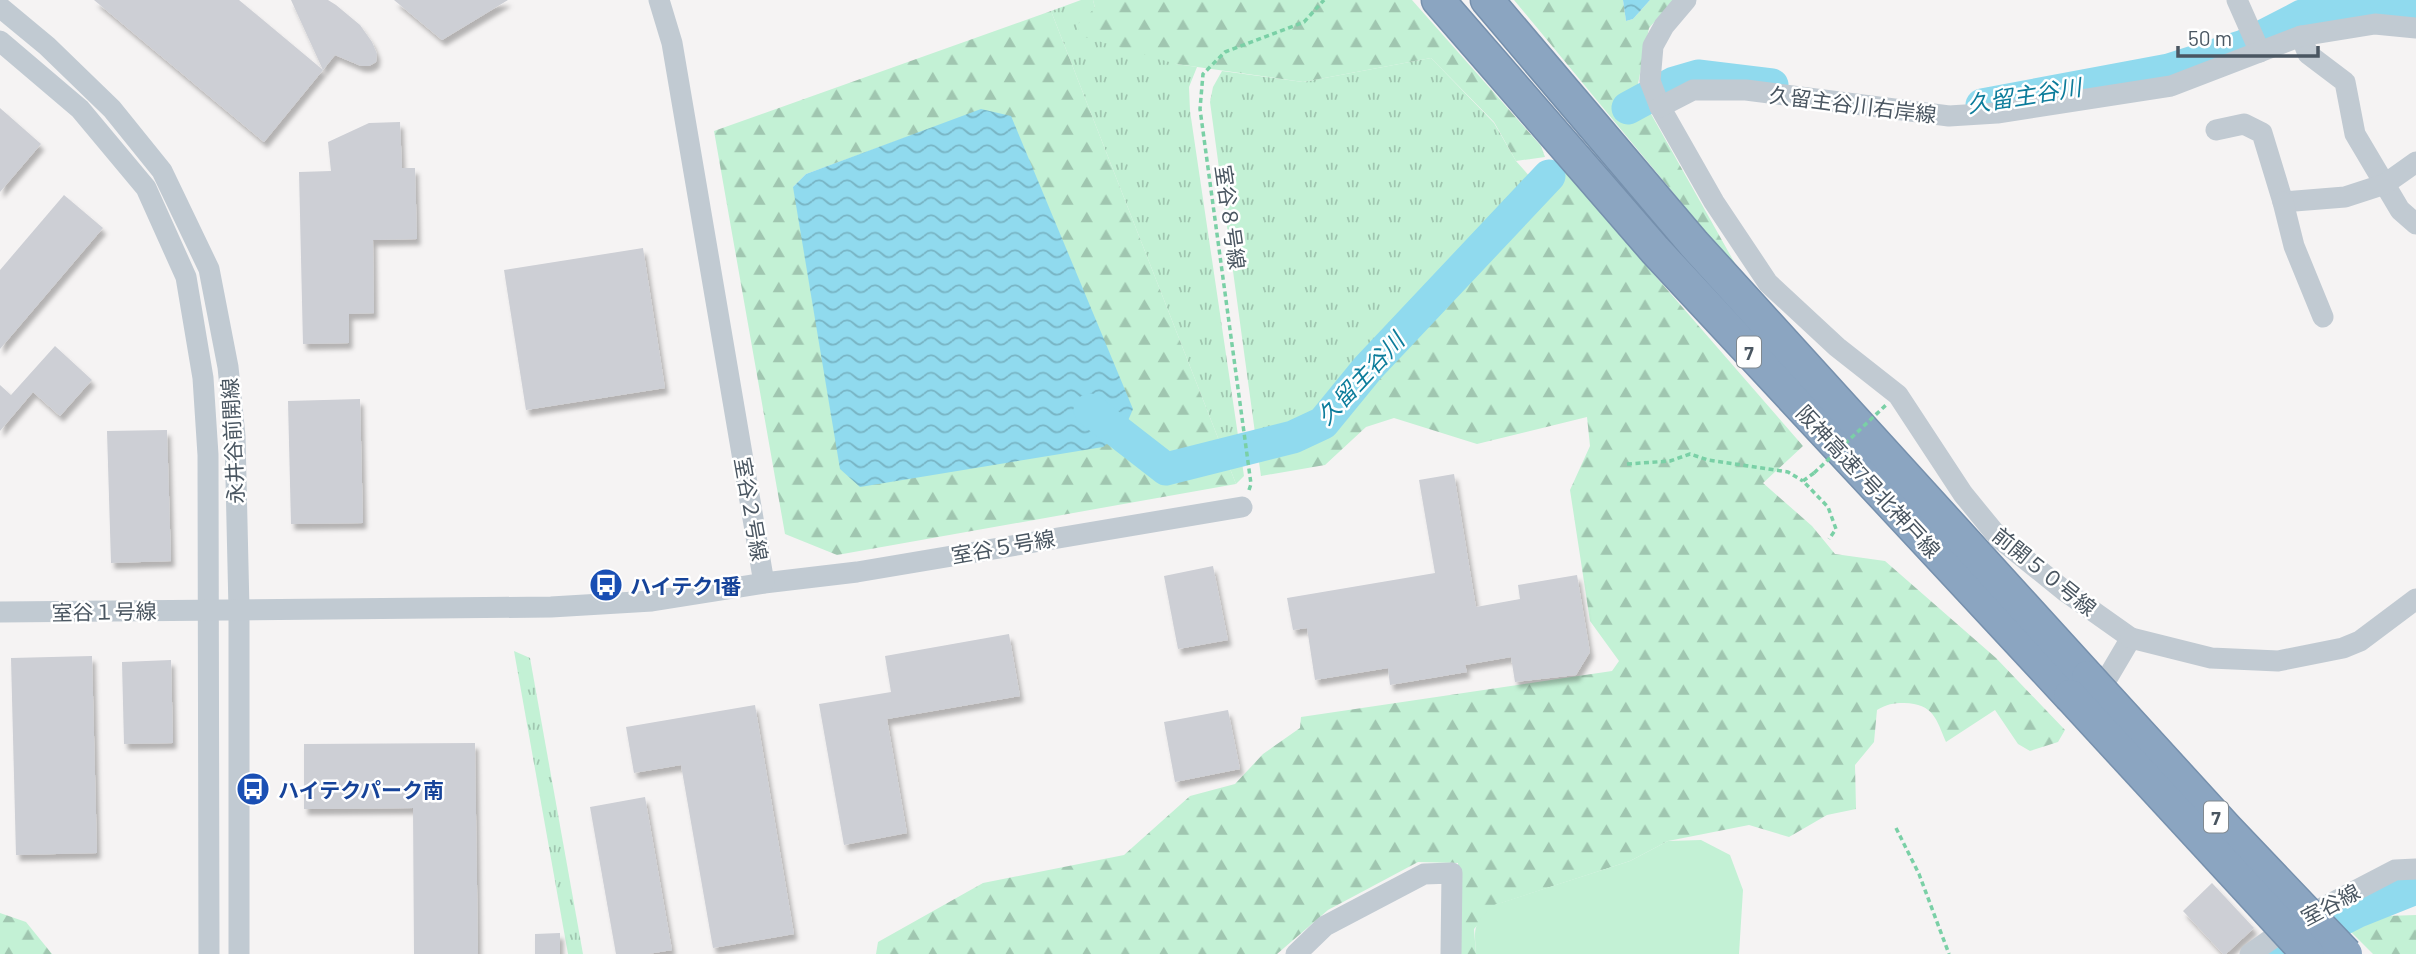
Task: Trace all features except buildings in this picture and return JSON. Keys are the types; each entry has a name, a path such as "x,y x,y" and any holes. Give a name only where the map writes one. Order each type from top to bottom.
{"highway":[{"name":"阪神高速7号北神戸線","path":"1438,0 1655,250 2079,686 2226,828 2346,954"},
{"name":"阪神高速7号北神戸線","path":"1487,0 1694,244 2308,954"}],"street":[{"name":"室谷２号線","path":"208,609 576,605 652,601 764,583 672,43 659,0"},
{"path":"1657,97 1650,81 1653,46 1664,26 1686,0"},
{"path":"2237,0 2256,43"},
{"name":"永井谷前開線","path":"0,7 47,46 112,109 162,170 209,269 228,367 235,436 239,609 239,954"},
{"name":"久留主谷川右岸線","path":"1657,97 1693,90 1746,90 1949,117 1997,113 2171,86 2256,43 2375,24 2416,28"},
{"path":"2301,36 2308,54 2345,82 2355,134 2400,210 2416,224"},
{"name":"永井谷前開線","path":"0,41 80,109 146,188 186,277 203,378 208,455 209,954"},
{"name":"前開５０号線","path":"1657,97 1714,202 1768,284 1837,347 1898,395 1963,494 1999,538 2066,592 2131,638"},
{"path":"2216,130 2244,124 2262,133 2294,247 2323,317"},
{"path":"2283,202 2346,197 2385,184 2416,162"},
{"name":"室谷５号線","path":"764,583 858,572 1242,507"},
{"path":"2299,920 2093,703 2131,638 2211,658 2278,661 2343,648 2360,641 2416,599"},
{"name":"室谷１号線","path":"0,612 208,609"},
{"name":"室谷線","path":"2250,954 2299,920 2405,869 2416,852"},
{"path":"1296,954 1325,926 1424,874 1452,873 1451,954"}],"path":[{"name":"室谷８号線","path":"1242,507 1251,484 1200,109 1203,74 1225,52 1304,22 1324,0"},
{"path":"1803,481 1886,405"},
{"path":"1627,464 1670,461 1690,454 1708,460 1788,471 1803,481 1828,507 1836,529 1829,539"},
{"path":"1896,828 1919,874 1949,954"}],"green space":[{"path":"1081,0 1093,0 1095,8 1176,64 1197,67 1189,87 1190,111 1244,476 1236,484 1051,11"},
{"path":"1093,0 1412,0 1541,146 1545,157 1516,161 1494,122 1431,58 1303,82 1176,64 1081,36 1077,25 1095,8"},
{"path":"1514,0 1623,0 1626,21 1633,19 1650,0 1674,0 1649,28 1637,89 1742,276"},
{"path":"1051,11 1236,484 837,555 785,534 714,131","holes":["981,110 793,187 806,174"]},
{"path":"1431,58 1494,123 1516,161 1531,178 1458,251 1316,414 1305,423 1287,428 1290,449 1258,455 1210,102 1213,87 1222,71 1303,82"},
{"path":"1564,171 1803,446 1763,483 1812,526 1835,554 1885,561 1996,658 2065,730 2058,742 2030,751 2018,744 1995,710 1946,742 1932,714 1922,706 1900,703 1887,705 1877,710 1874,742 1855,765 1856,809 1827,815 1789,837 1749,825 1668,841 1630,861 1495,905 1474,929 1476,954 1459,954 1458,863 1418,862 1328,910 1277,954 876,954 878,942 983,883 1124,855 1190,796 1235,784 1263,754 1300,728 1301,717 1612,671 1619,661 1590,621 1570,490 1590,446 1587,417 1477,444 1394,418 1366,427 1325,465 1261,476 1258,455 1294,449 1327,430"},
{"path":"514,651 530,658 583,954 568,954"},
{"path":"1701,840 1730,855 1743,890 1739,954 1476,954 1476,926 1494,905 1630,861 1668,841"},
{"path":"0,913 26,922 52,954 0,954"},
{"path":"2416,915 2416,954 2373,954 2346,927 2386,916"}],"water":[{"path":"1623,0 1650,0 1633,19 1626,21"},
{"path":"981,109 1011,116 1133,409 1124,430 1103,447 860,487 840,469 793,187 806,174"}],"waterway":[{"name":"久留主谷川","path":"1982,105 2169,70 2244,46 2302,16 2343,11 2416,14"},
{"name":"久留主谷川","path":"1628,108 1674,83 1698,76 1772,85"},
{"name":"久留主谷川","path":"1090,410 1166,469 1293,437 1323,423 1368,368 1549,176"},
{"path":"2274,954 2356,912 2416,888"}],"place":[{"name":"ハイテク1番","path":"606,585"},
{"name":"ハイテクパーク南","path":"253,789"}]}
